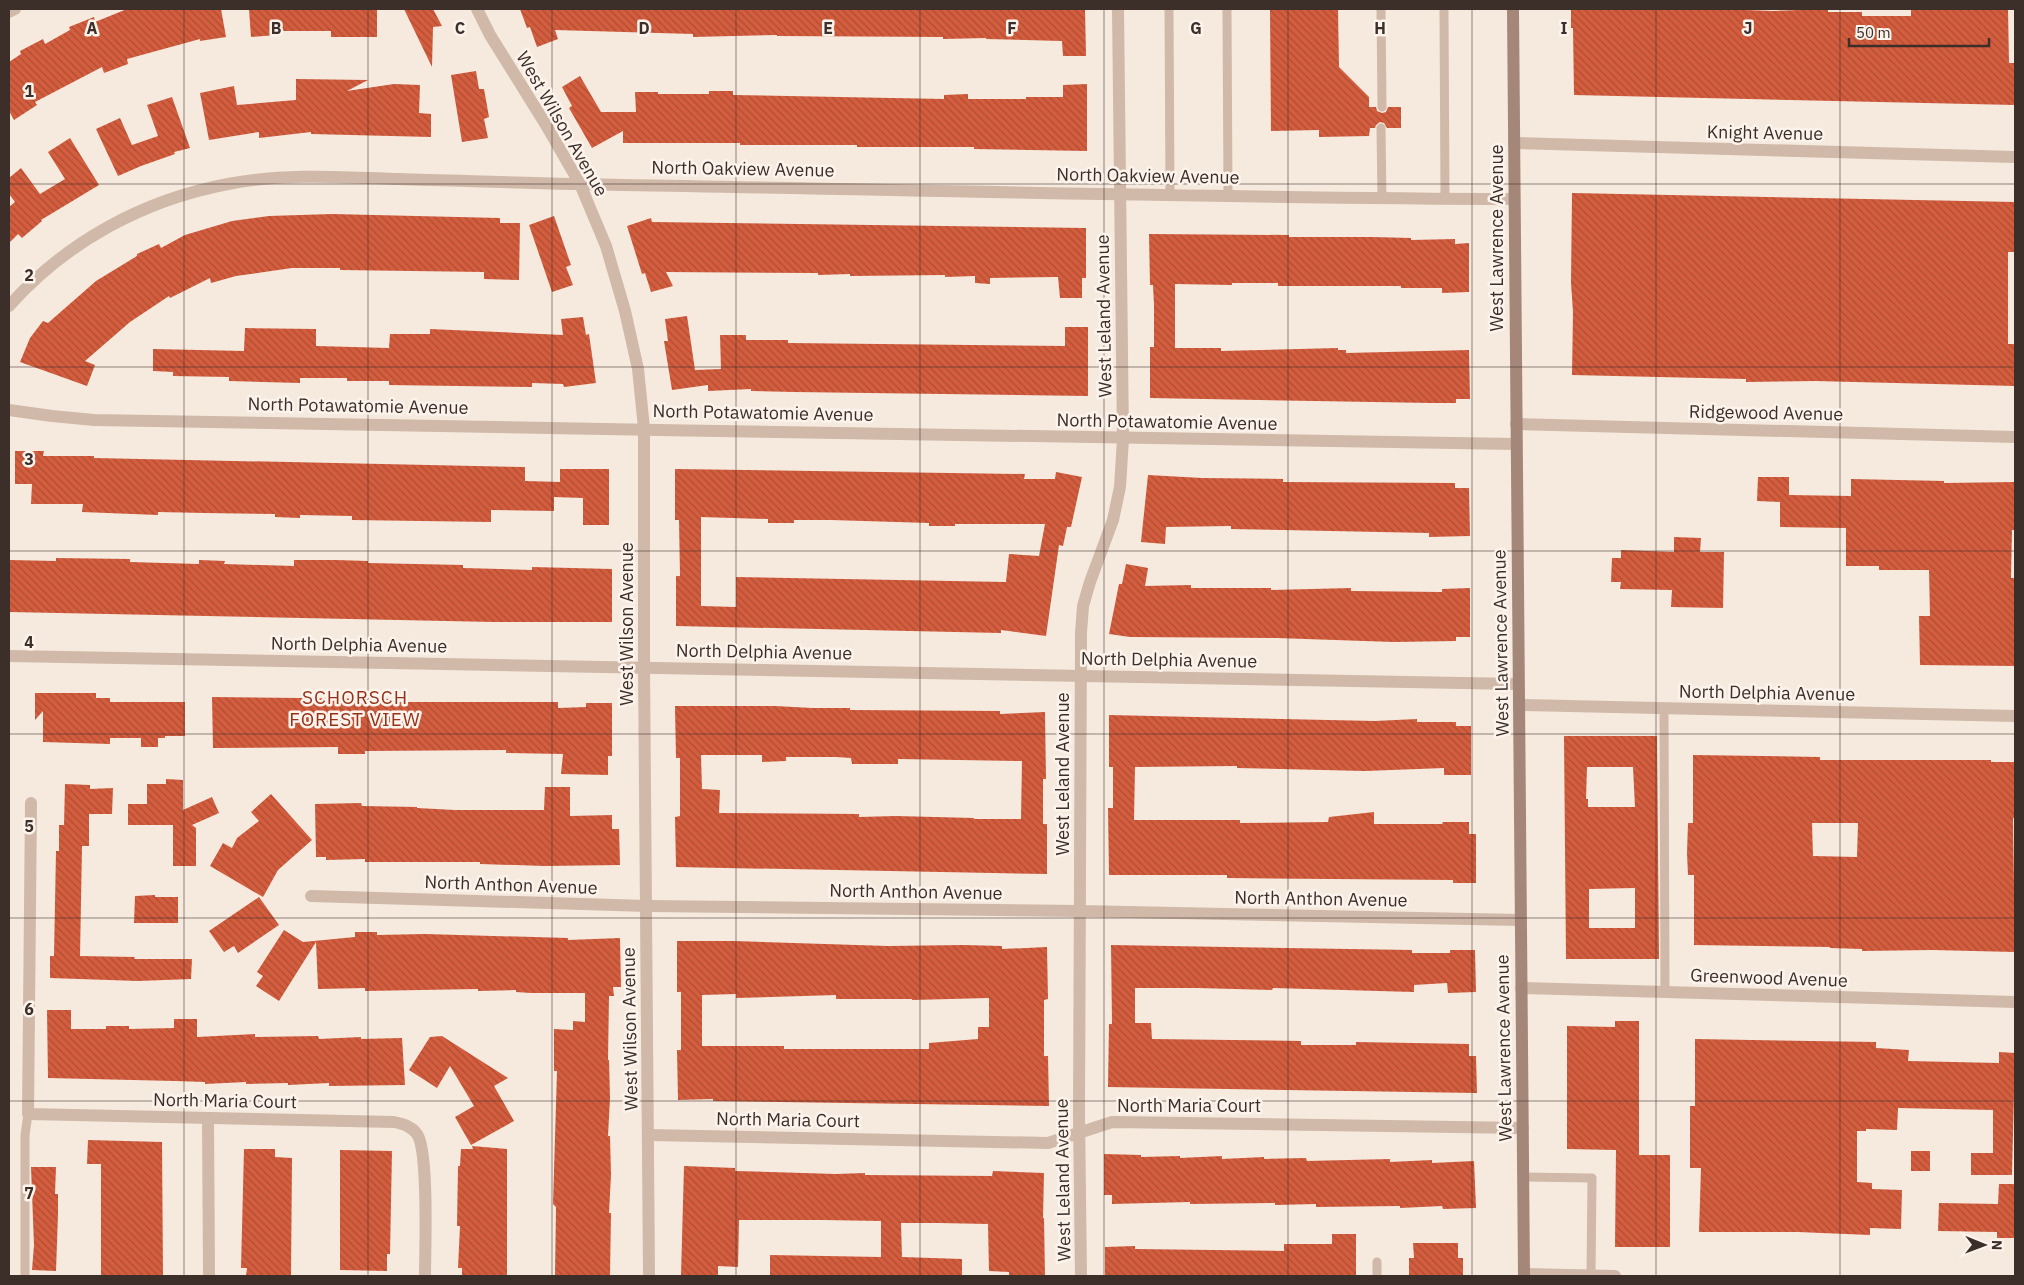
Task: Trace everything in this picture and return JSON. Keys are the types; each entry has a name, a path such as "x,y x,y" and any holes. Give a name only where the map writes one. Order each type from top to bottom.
{"main road":[{"name":"West Lawrence Avenue","path":"1513,9 1524,1275"}],"street":[{"path":"9,12 15,9"},
{"name":"West Wilson Avenue","path":"477,9 490,35 580,184 606,246 625,311 638,369 644,428 644,667 650,1276"},
{"name":"West Leland Avenue","path":"1081,1276 1081,633 1083,606 1098,558 1113,520 1120,487 1123,439 1118,9"},
{"name":"Knight Avenue","path":"1514,143 2015,157"},
{"name":"North Oakview Avenue","path":"9,306 29,283 58,258 94,234 135,213 181,196 228,184 279,177 580,184 1514,199"},
{"name":"North Potawatomie Avenue","path":"9,410 94,420 644,428 1123,439 1516,444"},
{"name":"Ridgewood Avenue","path":"1516,424 2015,436"},
{"name":"North Delphia Avenue","path":"9,656 1518,684"},
{"name":"North Delphia Avenue","path":"1519,705 2015,716"},
{"path":"28,1114 31,803"},
{"name":"North Anthon Avenue","path":"311,896 646,906 1080,911 1520,920"},
{"name":"Greenwood Avenue","path":"1521,988 2015,1002"},
{"name":"North Maria Court","path":"28,1114 394,1122 406,1124 418,1135 425,1171 425,1276"},
{"path":"208,1119 209,1276"},
{"name":"North Maria Court","path":"649,1135 1048,1143 1112,1122 1523,1128"},
{"path":"1524,1275 1615,1276"}],"lane":[{"path":"1169,9 1170,194"},
{"path":"1227,9 1228,195"},
{"path":"1381,9 1382,107"},
{"path":"1444,9 1445,199"},
{"path":"1382,128 1382,198"},
{"path":"1664,708 1665,992"},
{"path":"25,1276 25,1135 28,1114"},
{"path":"1523,1177 1592,1178 1592,1276"},
{"path":"1377,1262 1377,1276"}],"building":[{"path":"127,9 221,9 226,37 200,41 200,39 127,59 128,64 104,73 102,67 35,102 37,105 14,120 9,111 9,62 21,54 20,51 43,39 45,44 70,30 69,27 94,17 95,22"},
{"path":"249,9 377,9 377,37 331,37 331,31 276,31 277,35 251,37"},
{"path":"404,9 433,9 442,26 433,27 432,67"},
{"path":"520,9 1085,9 1086,56 1063,56 1062,41 777,35 693,37 693,34 555,30 558,39 537,47 530,27 527,28"},
{"path":"1270,9 1338,9 1339,67 1369,97 1369,107 1376,107 1377,111 1382,113 1386,112 1388,107 1401,107 1401,128 1387,128 1384,123 1380,122 1375,128 1370,128 1369,136 1319,137 1319,130 1271,131"},
{"path":"1571,9 1773,11 1828,9 1828,12 1862,12 1862,16 1911,16 1911,9 2008,9 2009,63 2015,63 2015,105 1574,95"},
{"path":"476,71 479,89 484,89 489,117 484,119 488,138 462,142 451,75"},
{"path":"580,76 601,112 636,112 635,92 709,94 709,91 733,91 733,95 944,99 944,95 968,94 968,99 1026,99 1026,97 1063,97 1063,85 1087,84 1087,151 974,149 974,147 623,143 623,131 592,148 569,108 572,106 562,87"},
{"path":"296,79 368,80 347,91 394,84 420,85 419,113 431,114 431,137 311,134 311,132 259,138 259,132 209,140 200,93 234,86 237,105 296,100"},
{"path":"172,97 190,148 174,152 175,154 118,176 96,129 120,118 132,145 158,136 147,105"},
{"path":"70,138 99,185 41,220 22,238 18,234 9,243 9,207 15,202 9,194 9,178 21,168 40,194 65,179 48,152"},
{"path":"1572,193 2015,202 2015,252 2008,252 2008,344 2015,344 2015,386 1815,381 1746,382 1746,379 1572,375"},
{"path":"332,214 500,218 500,223 520,223 519,280 484,279 484,272 340,270 340,268 292,268 236,276 211,283 210,278 170,298 169,296 130,322 85,361 95,365 87,386 20,362 30,338 43,321 48,323 96,281 137,256 137,254 159,244 161,248 185,235 232,221 269,216"},
{"path":"554,216 571,265 566,267 573,285 552,292 529,225"},
{"path":"651,218 652,222 1086,228 1086,278 1082,278 1082,298 1060,298 1058,277 990,278 990,284 975,283 975,276 850,276 850,274 818,275 818,273 666,272 673,286 651,292 645,273 642,274 627,226"},
{"path":"1149,234 1289,235 1289,237 1411,238 1411,240 1455,239 1455,244 1469,243 1469,292 1442,293 1442,288 1401,288 1401,286 1278,286 1278,283 1232,283 1232,285 1175,284 1175,348 1221,348 1221,351 1338,348 1338,350 1346,350 1346,353 1469,350 1470,399 1456,399 1456,403 1432,403 1150,398 1150,347 1154,347 1154,305 1153,285 1150,285"},
{"path":"687,316 695,370 721,369 720,335 746,335 746,340 788,340 788,343 1065,346 1065,327 1088,327 1088,396 794,392 751,391 751,389 708,391 708,385 672,390 664,341 668,341 665,319"},
{"path":"583,317 586,335 589,334 596,383 564,387 563,384 532,383 532,387 389,385 389,381 347,381 347,378 300,378 300,383 229,381 229,377 173,376 173,372 153,371 153,349 244,351 245,328 316,329 316,346 389,348 390,334 430,334 430,329 563,335 561,319"},
{"path":"15,451 44,451 43,456 94,456 94,458 525,467 525,481 560,482 560,469 609,469 609,525 583,525 583,498 554,497 554,511 491,510 491,522 352,520 352,516 300,515 300,518 275,517 275,514 158,512 158,515 82,512 83,504 31,504 32,484 15,484"},
{"path":"675,469 1025,474 1024,479 1055,479 1056,472 1082,477 1071,527 1067,527 1063,546 1059,545 1046,636 1001,630 1001,633 676,626 676,576 680,576 679,520 675,520","holes":["701,517 768,519 768,523 794,523 794,520 831,520 929,523 929,526 955,526 955,524 1045,524 1039,556 1009,554 1006,582 736,577 736,607 701,606"]},
{"path":"1148,475 1283,479 1283,482 1455,483 1455,488 1469,488 1470,536 1429,537 1429,533 1231,529 1231,526 1166,527 1165,544 1141,542"},
{"path":"1758,477 1789,477 1789,495 1851,496 1851,479 1944,481 1944,483 2015,482 2015,530 2012,530 2011,578 2015,578 2014,666 1920,665 1919,616 1930,616 1929,570 1879,570 1879,566 1846,566 1846,528 1780,527 1780,502 1757,501"},
{"path":"1674,537 1701,538 1700,552 1724,552 1723,608 1671,607 1672,590 1620,589 1621,582 1611,582 1612,558 1621,558 1621,550 1674,552"},
{"path":"56,558 130,559 130,562 199,564 199,560 225,561 224,564 294,566 294,560 336,560 368,561 368,563 463,565 463,568 532,570 532,567 612,569 612,622 494,622 9,612 9,560 56,561"},
{"path":"1126,564 1148,568 1145,586 1191,585 1191,588 1271,588 1271,590 1351,588 1351,591 1442,592 1442,589 1470,588 1470,637 1456,637 1456,641 1394,642 1276,638 1130,637 1109,634 1119,584 1122,584"},
{"path":"35,693 96,693 96,698 110,698 110,702 185,702 185,736 158,738 158,747 141,747 141,738 110,738 110,744 43,742 43,711 35,720"},
{"path":"212,697 393,699 393,702 558,702 558,708 586,707 586,703 612,703 612,756 608,756 608,775 561,774 563,754 506,753 506,750 365,751 365,754 338,754 338,747 213,748"},
{"path":"675,706 775,706 850,708 850,710 1000,711 1000,714 1045,712 1046,779 1043,779 1043,824 1047,824 1047,874 676,867 675,817 680,816 680,758 676,758","holes":["701,755 762,755 762,762 786,761 786,757 851,758 852,764 898,764 898,759 1022,761 1021,819 859,817 859,814 719,813 720,790 702,789"]},
{"path":"1109,715 1375,721 1417,719 1417,722 1456,722 1456,726 1471,726 1471,775 1444,775 1444,768 1365,771 1237,768 1237,766 1135,767 1134,820 1240,820 1240,823 1328,822 1329,817 1374,812 1374,824 1469,822 1469,834 1476,834 1476,883 1453,883 1453,880 1227,878 1227,875 1109,875 1108,808 1113,808 1113,767 1109,767"},
{"path":"1564,736 1657,736 1659,959 1566,959","holes":["1587,767 1633,767 1635,807 1588,807 1588,799 1586,799","1635,888 1635,928 1589,928 1589,889"]},
{"path":"1693,755 1820,757 1820,760 1991,760 1991,762 2015,762 2015,818 2013,818 2015,952 1862,951 1862,949 1830,947 1694,945 1694,875 1688,875 1687,853 1688,823 1693,823","holes":["1812,823 1858,823 1857,857 1813,856"]},
{"path":"166,779 183,780 183,810 212,797 219,813 192,825 196,828 196,866 173,866 173,825 128,825 128,804 147,804 147,784 166,784"},
{"path":"65,784 90,785 90,789 113,788 112,814 89,814 89,846 82,846 80,956 135,957 134,959 192,959 191,979 138,981 50,978 50,956 54,956 56,851 59,851 59,825 64,825"},
{"path":"545,787 570,787 570,816 612,815 612,829 619,829 620,865 545,866 480,864 480,862 365,862 365,859 326,860 326,857 316,857 315,804 361,803 362,806 455,810 544,810"},
{"path":"271,794 312,840 278,870 263,897 210,866 223,843 232,848 237,838 259,821 251,812"},
{"path":"155,895 155,897 178,897 178,923 134,923 135,896"},
{"path":"259,897 279,925 238,953 234,946 224,952 209,931"},
{"path":"284,930 303,942 355,937 355,932 377,932 377,935 425,934 568,938 568,940 620,938 621,987 613,987 614,996 609,996 608,1060 610,1098 608,1136 610,1136 611,1175 609,1213 611,1213 610,1275 555,1276 556,1207 553,1204 557,1071 554,1071 554,1029 573,1030 573,1021 585,1022 585,993 531,993 516,992 516,990 478,991 478,989 365,991 365,988 318,989 316,942 279,1001 256,986 263,976 257,972"},
{"path":"677,941 888,946 964,945 1002,946 1002,949 1047,947 1048,999 1044,1000 1044,1056 1048,1056 1049,1106 713,1101 713,1099 678,1100 677,1050 681,1050 681,992 677,992","holes":["736,994 736,998 836,995 836,999 989,998 989,1027 978,1027 978,1039 929,1043 929,1049 784,1049 784,1046 702,1046 702,995"]},
{"path":"1111,945 1412,950 1412,953 1450,953 1450,950 1475,950 1476,992 1448,993 1447,983 1414,985 1414,992 1273,988 1272,990 1135,988 1135,1023 1151,1023 1152,1039 1301,1041 1301,1045 1356,1045 1356,1042 1469,1044 1469,1056 1476,1056 1477,1093 1108,1087 1109,1024 1112,1024"},
{"path":"47,1010 71,1010 71,1029 106,1029 106,1026 129,1026 129,1029 174,1028 174,1019 197,1019 197,1037 255,1034 255,1037 318,1036 319,1039 402,1038 405,1085 329,1086 329,1083 288,1085 288,1083 246,1084 246,1082 205,1084 205,1082 48,1078"},
{"path":"1615,1021 1639,1021 1639,1155 1670,1155 1670,1247 1615,1247 1616,1150 1567,1149 1567,1026 1615,1027"},
{"path":"442,1036 508,1078 494,1086 514,1121 471,1145 455,1117 474,1106 450,1066 437,1088 409,1070 430,1037"},
{"path":"1695,1039 1876,1042 1876,1048 1909,1050 1908,1061 1999,1063 1999,1052 2015,1053 2012,1175 1971,1175 1971,1153 1993,1153 1993,1110 1898,1108 1897,1130 1866,1129 1866,1131 1857,1131 1857,1182 1872,1183 1872,1189 1902,1190 1901,1229 1870,1228 1870,1235 1798,1232 1699,1232 1701,1168 1690,1168 1690,1106 1695,1106"},
{"path":"88,1140 162,1142 163,1276 101,1275 101,1164 87,1164"},
{"path":"472,1146 507,1149 507,1276 462,1276 462,1268 458,1268 460,1226 457,1226 458,1166 460,1166 461,1149 473,1149"},
{"path":"244,1149 275,1149 275,1157 292,1158 291,1276 246,1276 247,1268 241,1268"},
{"path":"340,1150 392,1151 390,1254 387,1254 387,1271 340,1270"},
{"path":"1911,1151 1930,1151 1930,1171 1911,1171"},
{"path":"1104,1154 1141,1155 1141,1157 1180,1156 1180,1158 1222,1156 1222,1159 1306,1158 1307,1161 1390,1159 1390,1162 1432,1160 1432,1163 1474,1161 1476,1208 1443,1209 1442,1206 1400,1208 1400,1206 1316,1207 1316,1204 1190,1204 1190,1202 1112,1204 1112,1195 1104,1195"},
{"path":"684,1166 735,1168 735,1171 865,1173 865,1175 992,1176 993,1171 1044,1173 1045,1276 1009,1276 1009,1272 989,1271 988,1224 901,1223 902,1257 962,1259 962,1276 770,1276 770,1255 881,1257 881,1221 823,1220 739,1220 738,1267 718,1266 718,1275 681,1275"},
{"path":"31,1167 56,1167 55,1194 58,1194 58,1214 56,1271 32,1270 34,1245"},
{"path":"1999,1184 2015,1184 2015,1238 1997,1238 1997,1232 1938,1231 1939,1203 1998,1204"},
{"path":"1332,1234 1356,1234 1356,1276 1105,1276 1105,1247 1135,1246 1135,1249 1284,1251 1284,1244 1332,1244"},
{"path":"1413,1243 1458,1243 1458,1258 1463,1258 1463,1276 1409,1276 1409,1258 1414,1258"}],"district":[{"name":"SCHORSCH FOREST VIEW","path":"355,708"}]}
